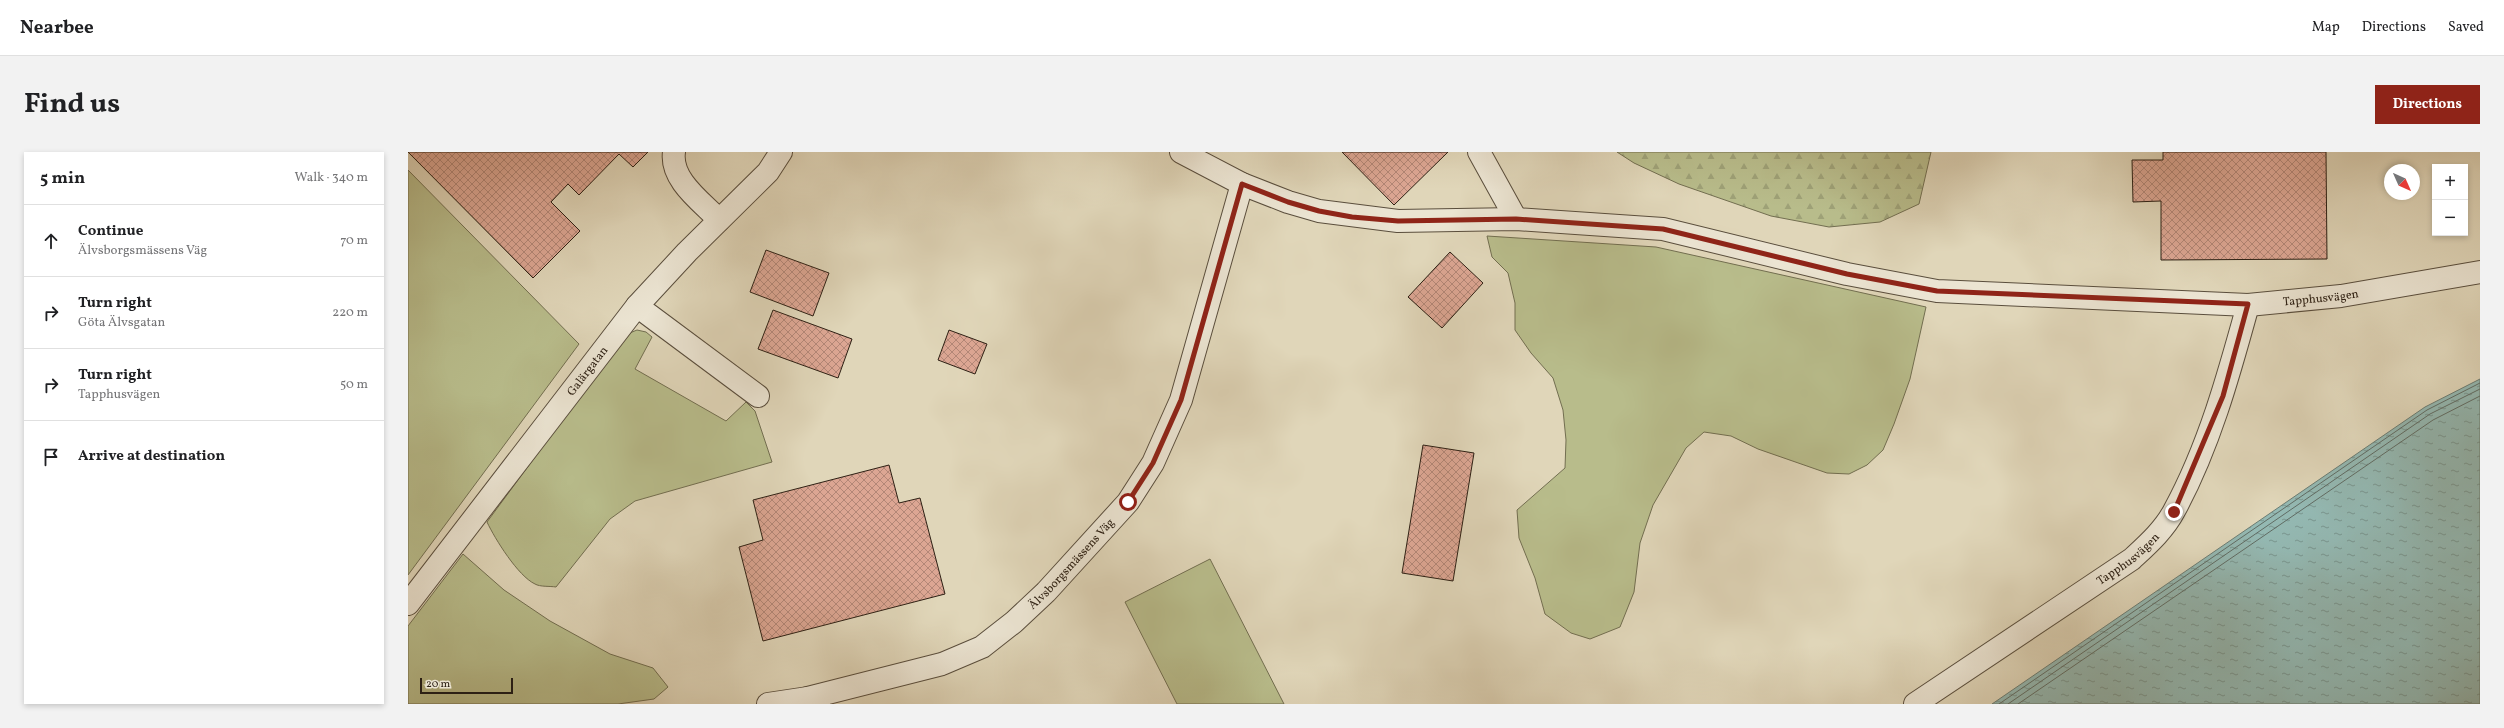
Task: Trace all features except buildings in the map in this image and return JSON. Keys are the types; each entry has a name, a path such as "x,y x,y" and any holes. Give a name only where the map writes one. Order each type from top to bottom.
{"lane":[{"path":"674,152 675,169 683,182 719,220"},
{"name":"Galärgatan","path":"408,604 637,306 719,220 768,172 781,152"},
{"path":"1180,152 1242,184 1288,202 1319,211 1352,217 1398,221 1516,219 1663,229 1847,274 1937,291 2248,304"},
{"path":"1479,152 1516,219"},
{"name":"Älvsborgsmässens Väg","path":"813,701 942,664 982,647 1014,622 1046,592 1128,502 1153,463 1181,400 1242,184"},
{"name":"Tapphusvägen","path":"1915,704 2132,559 2152,540 2174,512 2223,396 2248,304 2341,296 2480,272"},
{"path":"637,306 758,396"},
{"path":"768,704 813,701"}],"green space":[{"path":"1617,152 1931,152 1919,204 1880,222 1829,227 1771,216 1679,184 1634,163"},
{"path":"408,170 579,344 408,575"},
{"path":"1487,236 1656,247 1926,307 1910,379 1883,450 1867,465 1849,474 1827,473 1758,449 1731,436 1704,432 1686,448 1653,505 1640,543 1634,592 1620,627 1590,639 1571,633 1545,614 1535,578 1519,538 1517,510 1565,468 1566,440 1563,410 1553,378 1531,353 1515,330 1515,303 1508,273 1492,257"},
{"path":"637,330 646,332 652,337 635,369 726,421 746,402 755,411 772,462 635,501 610,519 556,587 537,585 528,580 514,565 495,538 487,522 625,335"},
{"path":"463,554 504,590 550,621 610,654 653,668 668,687 654,699 618,704 408,704 408,626"},
{"path":"1210,559 1284,704 1177,704 1125,602"}],"water":[{"path":"2480,379 2480,704 1992,704 2425,407"}],"route":[{"path":"1128,502 1153,463 1181,400 1242,184 1288,202 1319,211 1352,217 1398,221 1516,219 1663,229 1847,274 1937,291 2248,304 2223,396 2174,512"}]}
